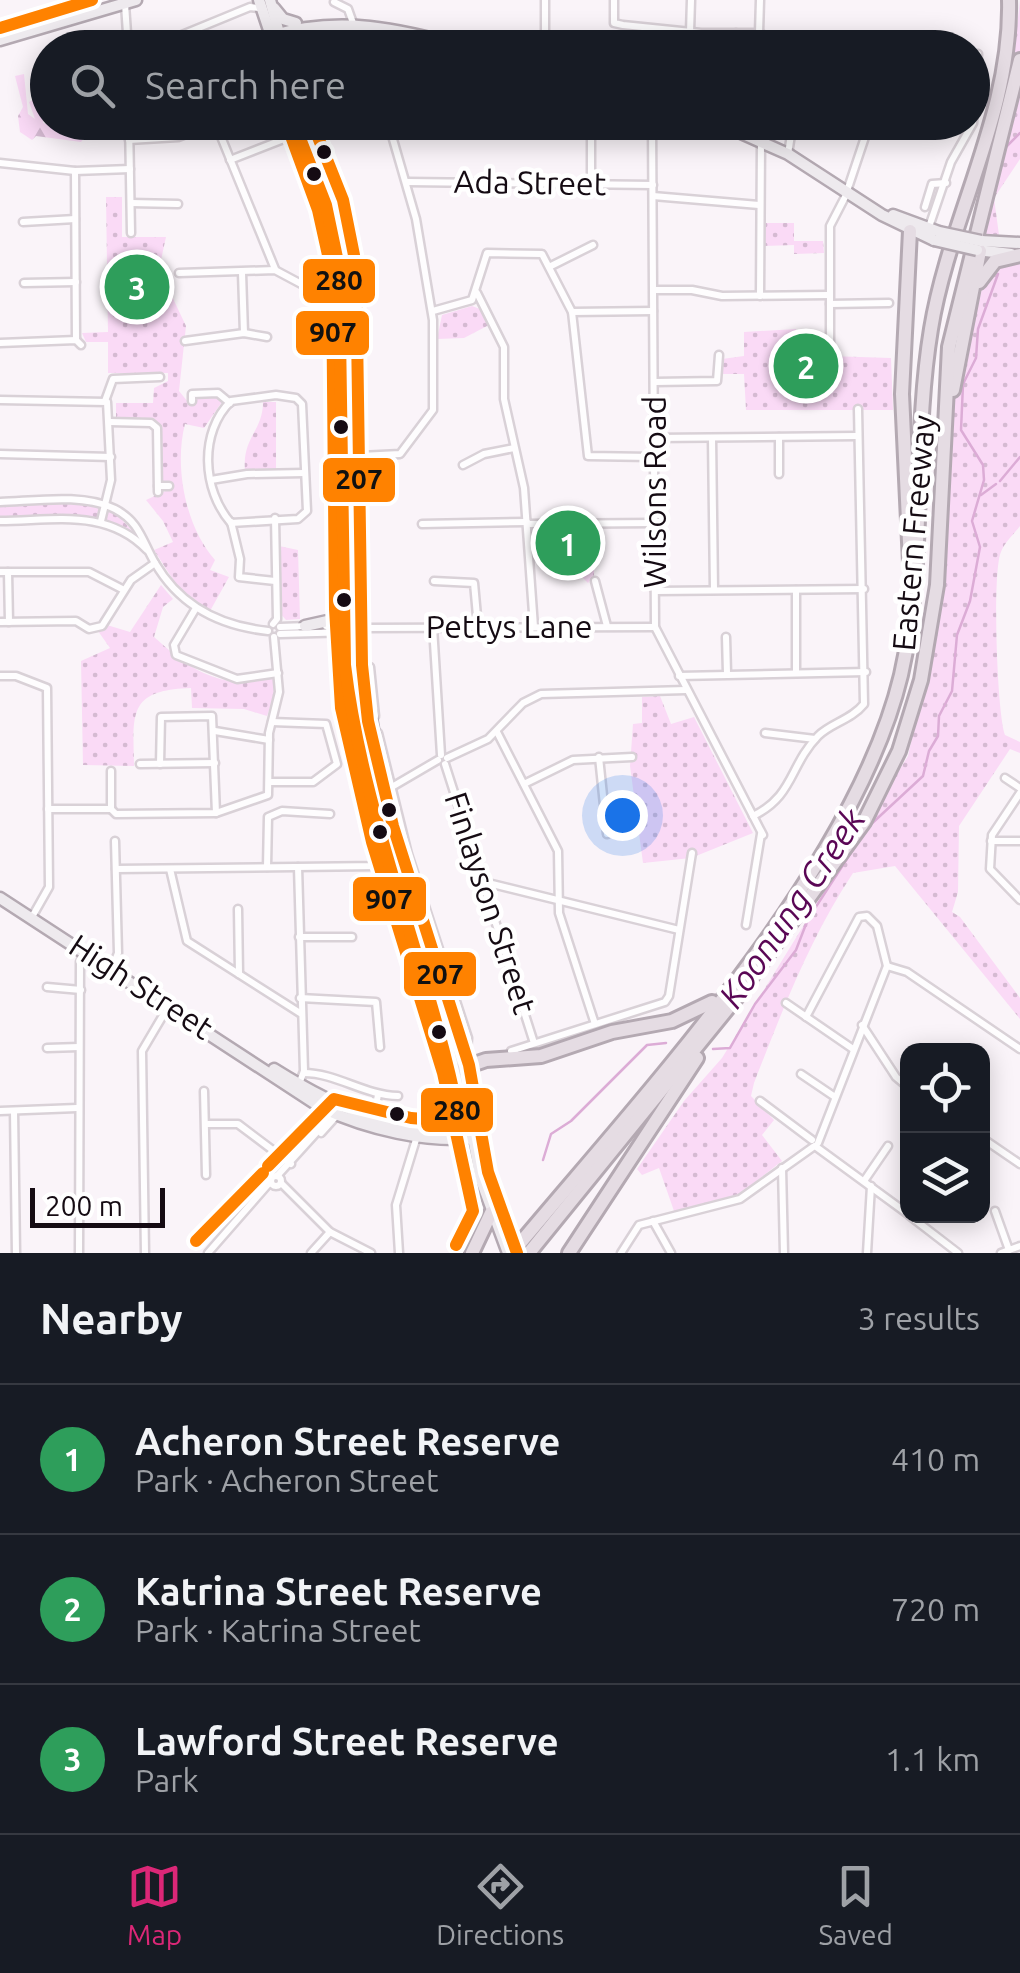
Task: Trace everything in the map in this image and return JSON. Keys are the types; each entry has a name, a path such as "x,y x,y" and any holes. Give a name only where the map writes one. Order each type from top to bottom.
{"highway":[{"name":"Eastern Freeway","path":"990,115 1003,68 1008,0"},
{"name":"Eastern Freeway","path":"529,1253 876,802 899,751 921,680 936,585 949,348 1020,60"},
{"name":"Eastern Freeway","path":"508,1245 731,994 855,793 890,712 913,605 931,330 983,140"},
{"path":"913,605 902,394 908,280 926,233"},
{"path":"921,680 938,602 953,388 979,247"},
{"path":"968,311 986,268 1020,255"},
{"path":"465,1063 541,1056 612,1032 672,1022 731,994"},
{"path":"569,1253 731,994"},
{"path":"475,1250 491,1213"},
{"path":"475,1250 508,1245"}],"main road":[{"path":"0,28 92,0"},
{"path":"34,30 130,2"},
{"path":"263,4 282,19 296,23 348,22 394,30"},
{"path":"263,4 273,30"},
{"path":"300,30 348,22"},
{"path":"285,30 296,23"},
{"path":"304,30 309,28"},
{"path":"0,40 30,31"},
{"path":"314,140 342,228 350,287 356,456 352,609 365,697 465,1063 476,1134 474,1152 491,1213 508,1245"},
{"path":"316,140 342,200 355,252 354,672 363,732 391,863 454,1050 465,1063 469,1115 508,1245"},
{"path":"756,140 788,154 864,203 926,233 1020,255"},
{"path":"864,203 926,233 967,239 979,247 1020,243"},
{"path":"305,626 341,618 352,609"},
{"path":"337,632 354,672"},
{"name":"High Street","path":"0,890 33,916"},
{"name":"High Street","path":"0,898 234,1047 299,1083 337,1112 419,1130 476,1134"},
{"path":"453,1017 458,1047 454,1050"},
{"path":"469,1115 455,1135 474,1152"}],"street":[{"path":"546,0 546,30"},
{"path":"614,0 614,23 673,30"},
{"path":"690,30 691,0"},
{"path":"759,30 760,0"},
{"path":"129,30 130,2"},
{"path":"334,2 348,9 348,22"},
{"path":"195,30 263,4"},
{"path":"374,25 374,30"},
{"path":"129,140 131,233"},
{"path":"222,140 275,270"},
{"path":"230,160 282,140"},
{"path":"356,456 400,454 433,410 433,311 407,182 394,140"},
{"path":"591,140 591,184"},
{"name":"Wilsons Road","path":"652,140 656,290 655,438 651,457 655,627 762,835 746,925"},
{"path":"788,154 790,140"},
{"path":"830,350 829,232 864,140"},
{"path":"926,233 946,184 950,162 963,140"},
{"path":"760,296 761,142"},
{"path":"0,163 75,171 130,169"},
{"path":"0,344 78,342 75,171"},
{"name":"Ada Street","path":"407,182 653,185"},
{"path":"924,207 932,184 946,184"},
{"path":"653,196 759,206"},
{"path":"131,203 178,204"},
{"path":"23,222 76,220"},
{"path":"551,266 593,245"},
{"path":"474,297 481,262 494,250 535,251 551,266 572,312 588,456 651,457"},
{"path":"179,274 275,270 305,286 350,287"},
{"path":"242,273 244,333"},
{"path":"24,283 76,282"},
{"path":"656,290 889,303"},
{"path":"433,311 474,297"},
{"path":"474,297 486,307 504,347 504,399 527,523 534,626"},
{"path":"572,312 654,311"},
{"path":"184,341 244,333 267,336"},
{"path":"655,382 717,381 719,354"},
{"path":"102,522 111,457 105,401 114,378 160,377"},
{"path":"190,396 220,393 230,402"},
{"path":"230,522 298,519 305,514 309,485 304,473 299,399 264,395 230,402 210,438 211,480 230,522 240,558 239,577 275,581"},
{"path":"0,400 105,401"},
{"path":"752,816 777,803 816,740 864,704 858,408"},
{"path":"110,422 151,424 156,428 158,489 169,486"},
{"path":"655,438 857,436"},
{"path":"780,437 780,474"},
{"path":"712,438 714,590"},
{"path":"464,465 484,454 514,448"},
{"path":"0,454 111,457"},
{"path":"211,480 247,474 304,473"},
{"path":"0,502 106,506 138,526 153,559"},
{"path":"49,502 50,520"},
{"path":"111,771 112,809 116,814 216,813 262,799 271,782 270,740 278,697 274,518"},
{"path":"0,520 102,522 126,532 196,608 233,626 275,631 337,632 356,628"},
{"path":"422,524 654,523"},
{"path":"124,590 90,572 4,572 5,622 78,621 94,629 109,621 124,590 153,559"},
{"path":"434,581 474,583 478,627"},
{"path":"595,581 608,626"},
{"path":"655,591 864,589"},
{"path":"796,590 796,673"},
{"path":"196,608 174,645 179,658 237,680 278,673"},
{"path":"275,631 305,626 356,628"},
{"name":"Pettys Lane","path":"356,628 655,627"},
{"name":"Finlayson Street","path":"433,628 443,759 534,1044"},
{"path":"726,637 727,674"},
{"path":"370,667 388,789 468,1038 465,1063"},
{"path":"679,676 866,672"},
{"path":"0,676 16,676 46,688 49,888 33,916"},
{"path":"388,789 443,759 475,748 530,697 686,690"},
{"path":"160,764 161,716 210,714 216,813"},
{"path":"271,782 314,782 338,764 326,724 272,722"},
{"path":"214,732 270,740"},
{"path":"496,732 558,851 559,903 595,1024"},
{"path":"765,733 816,740"},
{"path":"599,757 608,834"},
{"path":"524,784 573,760 632,757"},
{"path":"140,764 215,763"},
{"path":"1006,778 1020,791 990,841 990,869 1020,900"},
{"path":"48,809 112,809"},
{"path":"267,867 268,817 282,811 330,814"},
{"path":"112,968 118,949 116,840"},
{"path":"379,840 391,863 416,967"},
{"path":"990,841 1020,842"},
{"path":"511,1051 665,1002 670,996 692,853"},
{"path":"116,869 391,863"},
{"path":"298,867 299,1083 321,1074 378,1096 398,1096"},
{"path":"170,868 185,938 300,1013"},
{"path":"484,882 679,930"},
{"path":"238,909 239,975"},
{"path":"621,1253 636,1227 738,1200 814,1143 823,1130 888,966 875,922 867,916 858,917 806,1017"},
{"path":"299,937 352,936"},
{"path":"79,1253 77,1111 81,967 87,951"},
{"path":"888,966 908,972 1020,1049"},
{"path":"47,987 81,990"},
{"path":"300,1001 376,1002 380,1047"},
{"path":"786,1002 853,1049"},
{"path":"145,1253 142,1051 169,1005"},
{"path":"862,1025 900,1081"},
{"path":"47,1048 80,1047"},
{"path":"801,1074 835,1097"},
{"path":"204,1090 208,1124 206,1175"},
{"path":"375,1123 378,1096"},
{"path":"760,1101 900,1207"},
{"path":"14,1111 16,1253"},
{"path":"0,1112 77,1111"},
{"path":"208,1253 337,1112"},
{"path":"208,1124 238,1124 291,1164"},
{"path":"399,1253 396,1205 419,1130"},
{"path":"990,1143 1020,1164"},
{"path":"866,1253 868,1184 888,1146"},
{"path":"782,1168 784,1253"},
{"path":"277,1181 330,1232 371,1253"},
{"path":"996,1211 1005,1252 1020,1246"},
{"path":"653,1221 671,1253"},
{"path":"921,1223 956,1252"},
{"path":"311,1253 330,1232"}],"green space":[{"path":"1020,0 1020,159 994,198 999,235 976,233 1007,114"},
{"path":"24,74 30,139 20,132 18,116 23,107 15,76"},
{"path":"106,197 122,197 122,237 166,237 159,269 186,326 179,391 188,402 195,402 198,396 224,399 204,428 185,424 182,441 182,477 189,513 215,560 210,570 229,577 210,611 179,589 154,550 173,542 146,500 170,489 161,480 158,427 116,420 116,403 153,403 154,388 168,381 168,373 108,373 108,342 86,342 82,333 108,332"},
{"path":"764,223 794,223 794,241 823,241 824,253 794,254 794,245 764,246"},
{"path":"1020,261 1020,526 1001,552 996,613 1002,722 1005,735 1020,742 1020,753 1010,749 959,826 958,892 952,912 960,917 1020,998 1020,1019 895,866 853,873 810,949 754,1083 751,1096 774,1120 762,1135 782,1161 740,1194 674,1211 659,1168 642,1175 637,1169 684,1101 722,1058 908,756 931,648 950,415 962,351 987,274 1007,262"},
{"path":"472,306 480,309 489,325 464,338 437,339 442,315"},
{"path":"796,329 797,355 891,358 893,410 746,410 744,374 721,374 722,359 744,356 744,332"},
{"path":"263,402 276,402 276,469 245,470 247,450"},
{"path":"81,503 114,512 143,541 98,518 0,518 0,504"},
{"path":"554,528 582,528 583,557 594,557 594,575 588,583 562,557 554,557"},
{"path":"279,546 298,550 300,619 286,620 279,612"},
{"path":"161,585 173,599 163,607 154,637 182,660 214,677 244,682 272,677 276,690 267,716 244,709 192,708 191,688 170,690 155,694 138,708 134,766 83,765 81,661 110,648 98,631 107,625 130,632"},
{"path":"660,696 671,724 694,717 753,833 691,858 643,863 630,766 633,724 642,723 642,697"}],"waterway":[{"name":"Koonung Creek","path":"995,184 1005,148 1020,133"},
{"name":"Koonung Creek","path":"713,1049 730,1048 755,1004 796,950 808,919 867,828 923,776 929,751 938,736 939,716 952,691 957,635 970,601 980,547 972,521 984,480 983,465 961,430 963,384 976,358 978,329 998,274"},
{"path":"1000,481 1020,457"},
{"path":"981,495 996,484"},
{"name":"Koonung Creek","path":"543,1160 551,1134 571,1121 647,1045 666,1043"}],"transit line":[{"name":"207","path":"0,28 92,0"},
{"name":"907","path":"292,140 318,210 332,273 335,609 341,708 372,842 443,1073 473,1211 456,1245"},
{"name":"280","path":"268,1166 334,1099 411,1118 460,1122 354,724 345,665 339,267 326,205 301,140"},
{"name":"207","path":"319,140 343,200 356,265 362,665 368,721 393,826 469,1065 488,1172 517,1253"},
{"name":"280","path":"196,1241 263,1173"}],"place":[{"name":"Lawford Street Reserve","path":"137,287"},
{"name":"Katrina Street Reserve","path":"806,366"},
{"name":"Acheron Street Reserve","path":"568,543"}]}
